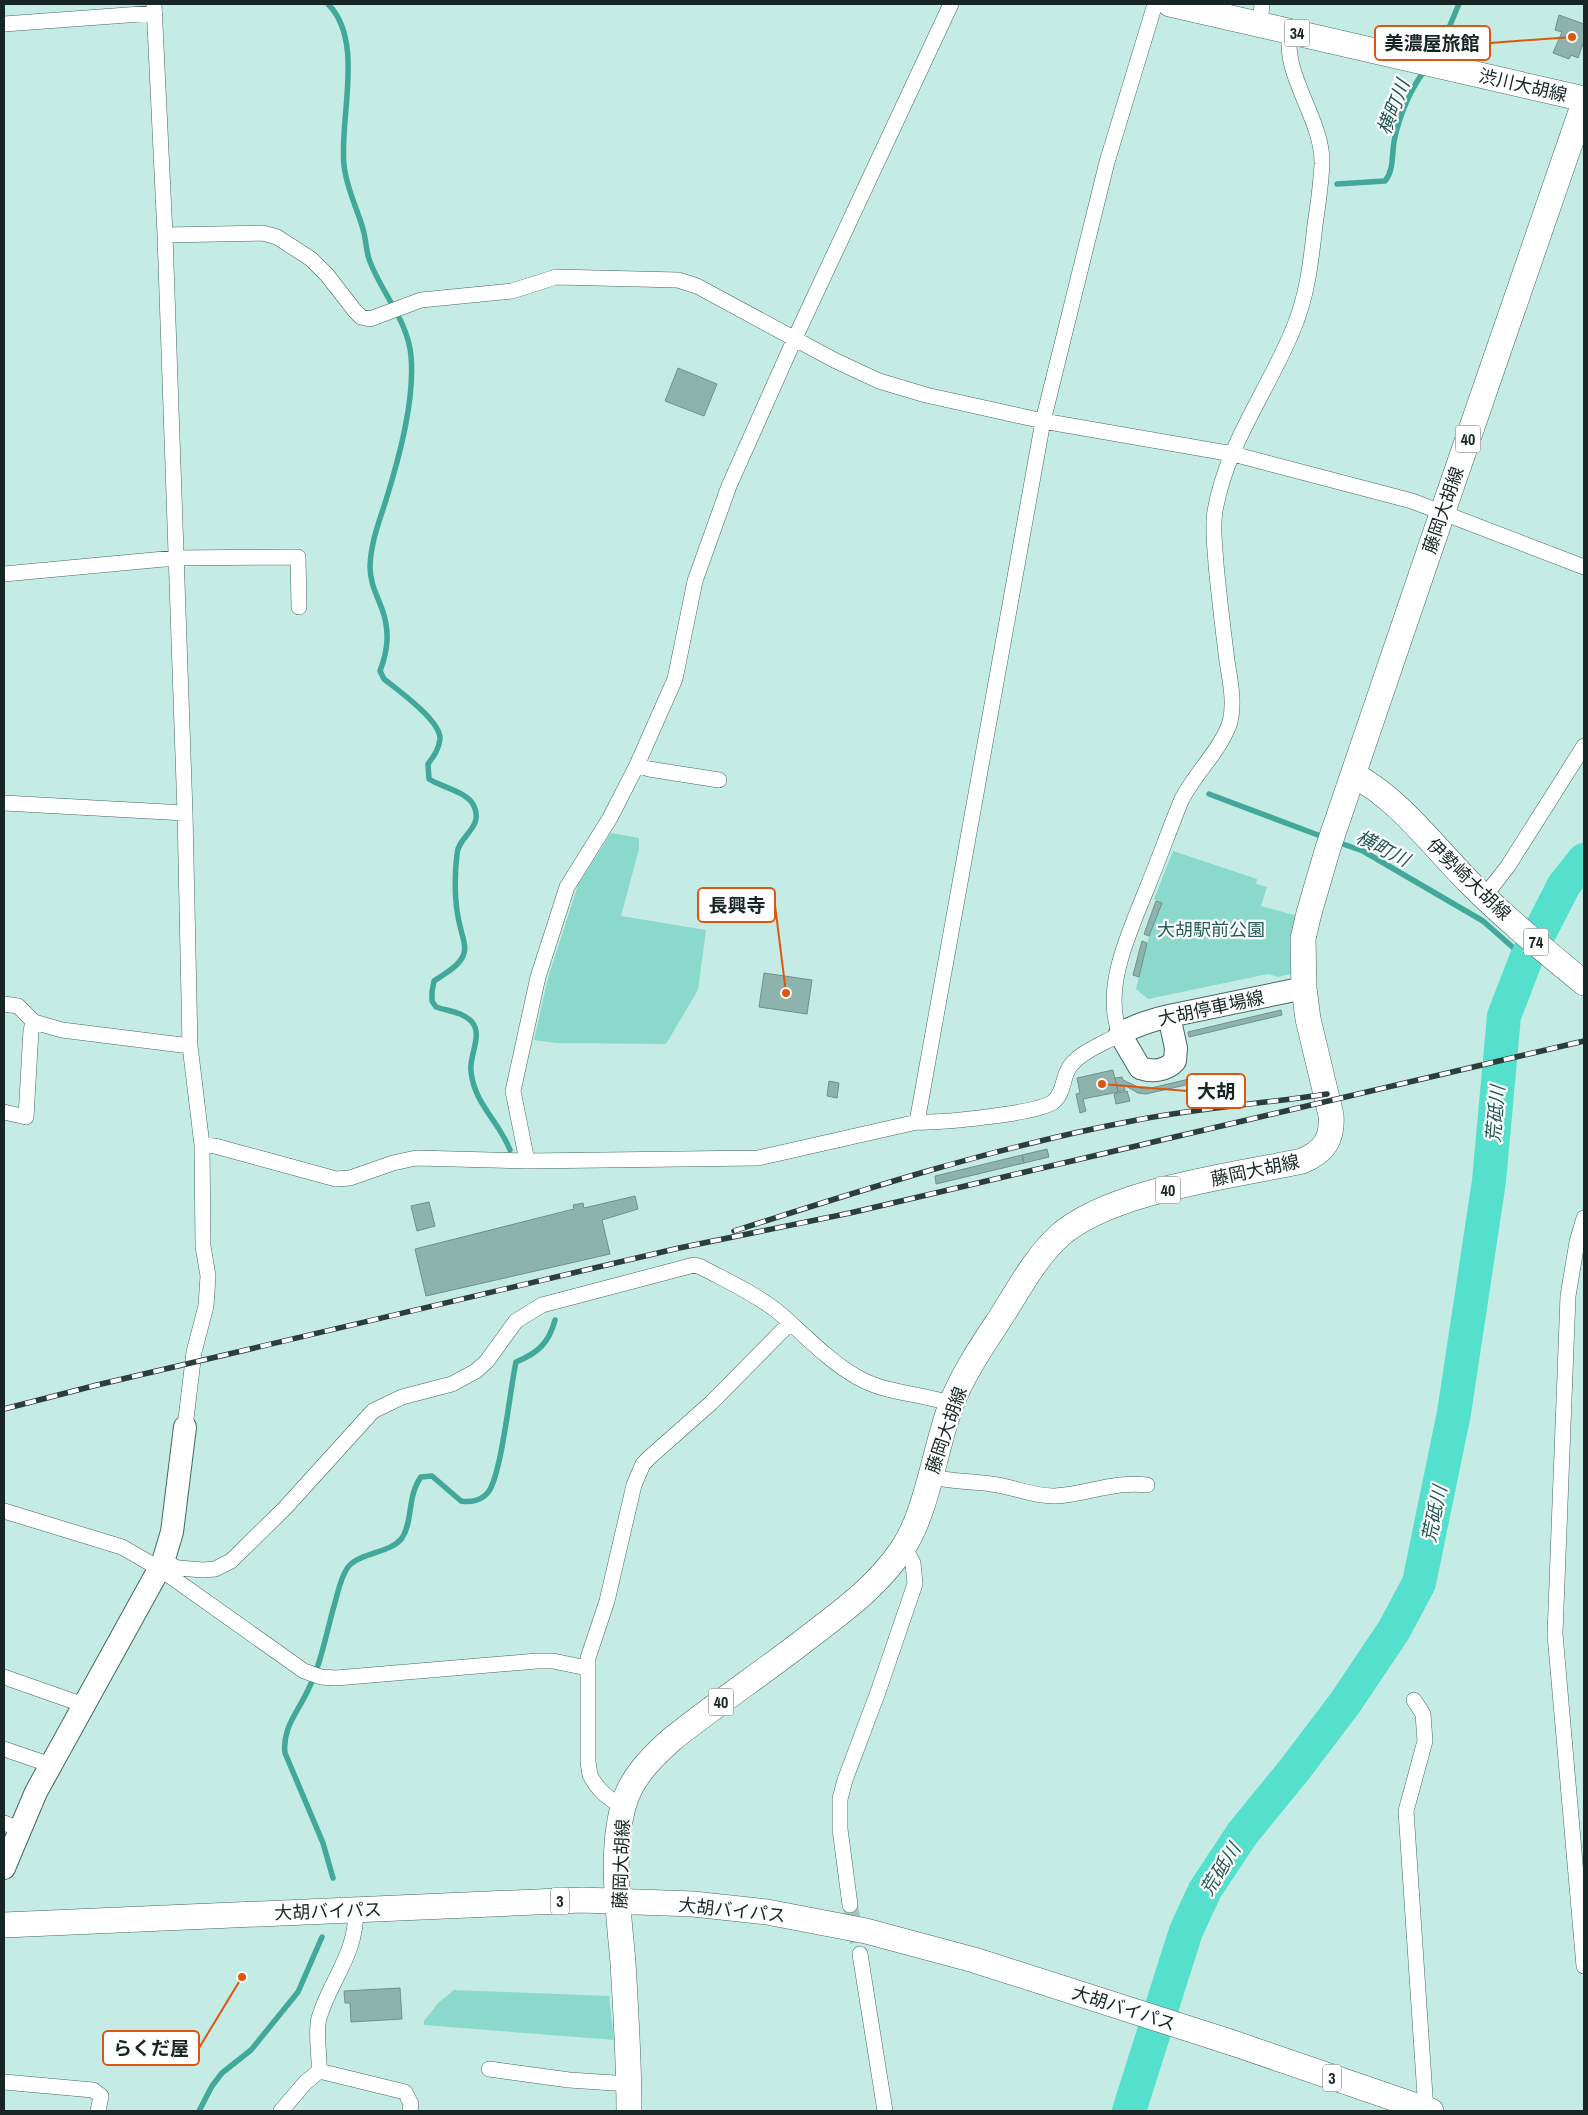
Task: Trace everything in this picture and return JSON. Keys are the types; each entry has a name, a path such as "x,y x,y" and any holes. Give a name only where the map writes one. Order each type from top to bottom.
{"main road":[{"name":"渋川大胡線","path":"1170,4 1261,14 1290,31 1584,100"},
{"name":"藤岡大胡線","path":"629,2111 617,1875 623,1807 632,1782 658,1752 685,1728 848,1607 889,1567 904,1547 918,1515 952,1404 988,1338 1037,1262 1057,1238 1080,1219 1105,1208 1171,1189 1302,1161 1314,1156 1323,1149 1332,1126 1331,1115 1308,1019 1304,988 1302,939 1331,840 1584,103"},
{"name":"伊勢崎大胡線","path":"1354,775 1376,787 1393,802 1488,900 1582,982"},
{"name":"大胡バイパス","path":"4,1925 575,1901 618,1901 736,1909 805,1918 866,1931 974,1960 1233,2043 1428,2111"}],"street":[{"path":"527,1161 513,1091 538,976 570,880 610,818 637,765 675,679 695,581 729,486 795,338 951,4"},
{"path":"917,1122 1043,421 1104,171 1155,4"},
{"path":"4,24 154,8 165,235 185,813 190,1046 202,1145 203,1246 208,1286 202,1328 194,1352 172,1532 161,1566 36,1792 12,1826 4,1868"},
{"path":"1169,1016 1176,1054 1175,1061 1165,1068 1153,1071 1140,1068 1120,1034 1114,1016 1114,1000 1122,956 1133,922 1180,801 1217,747 1230,721 1231,691 1213,529 1219,494 1233,454 1252,411 1292,333 1305,296 1310,264 1322,162 1316,129 1289,53 1290,31"},
{"path":"165,235 263,233 277,237 311,259 327,275 360,317 370,319 421,300 512,291 556,277 678,280 697,286 834,360 879,381 934,397 1043,421 1233,454 1412,500 1443,511 1477,527 1584,567"},
{"path":"4,574 175,558 298,557 299,607"},
{"path":"1488,900 1584,746"},
{"path":"637,765 649,770 719,780"},
{"path":"4,803 185,813"},
{"name":"大胡停車場線","path":"1120,1034 1132,1027 1169,1016 1304,988"},
{"path":"4,1004 18,1006 34,1022 62,1030 190,1046"},
{"path":"4,1112 26,1117 31,1030 34,1022"},
{"path":"202,1145 215,1146 336,1179 350,1178 393,1163 416,1158 527,1161 758,1158 917,1122 938,1123 1044,1106 1057,1098 1070,1066 1120,1034"},
{"path":"1584,1218 1577,1242 1568,1296 1555,1634 1584,1966"},
{"path":"161,1566 203,1570 215,1569 231,1561 285,1508 373,1411 386,1403 464,1379 487,1361 516,1321 542,1305 694,1265 754,1295 856,1377 893,1391 952,1404"},
{"path":"623,1807 607,1798 597,1787 590,1775 587,1668 607,1601 634,1486 643,1464 662,1444 711,1403 790,1323"},
{"path":"930,1476 965,1483 992,1484 1047,1496 1072,1494 1114,1484 1147,1484"},
{"path":"4,1511 108,1542 161,1566 304,1671 321,1677 336,1678 537,1661 552,1661 587,1668"},
{"path":"850,1905 840,1829 840,1799 845,1780 915,1584 913,1563 904,1547"},
{"path":"4,1677 84,1705"},
{"path":"1414,1700 1421,1707 1423,1714 1425,1741 1406,1811 1428,2111"},
{"path":"4,1749 51,1765"},
{"path":"319,2072 319,2018 346,1958 354,1934 356,1910"},
{"path":"860,1954 885,2111"},
{"path":"489,2069 570,2080 629,2084"},
{"path":"281,2111 305,2082 319,2072 405,2092 411,2104 410,2111"},
{"path":"4,2082 93,2090 101,2096 98,2111"}],"green space":[{"path":"611,833 639,838 639,849 621,916 706,930 698,990 666,1044 556,1043 534,1040 548,978 578,885"},
{"name":"大胡駅前公園","path":"1173,851 1257,879 1256,884 1267,887 1261,906 1298,916 1290,959 1291,974 1278,977 1268,974 1148,999 1136,989 1149,936 1161,903 1154,899"},
{"path":"454,1990 609,1996 614,2040 424,2025 424,2021 438,2003"}],"building":[{"path":"1559,15 1584,24 1584,41 1578,58 1571,55 1569,59 1553,53 1562,32 1555,30"},
{"path":"678,368 717,384 704,416 665,401"},
{"path":"1156,901 1162,903 1149,936 1144,934"},
{"path":"1142,941 1147,943 1139,977 1133,975"},
{"path":"764,973 812,980 807,1014 759,1007"},
{"path":"1281,1010 1282,1015 1189,1037 1188,1032"},
{"path":"1113,1070 1118,1092 1083,1099 1086,1111 1080,1113 1076,1094 1080,1093 1077,1078"},
{"path":"1122,1077 1123,1080 1140,1088 1147,1089 1189,1079 1190,1084 1146,1094 1138,1093 1124,1085 1125,1090 1118,1092 1115,1078"},
{"path":"829,1081 839,1083 837,1098 827,1096"},
{"path":"1127,1091 1130,1101 1116,1104 1114,1094"},
{"path":"1047,1149 1049,1157 1024,1163 1022,1155"},
{"path":"1022,1155 1024,1163 936,1184 935,1176"},
{"path":"635,1196 638,1209 602,1220 610,1254 426,1296 415,1249 574,1209 573,1205 583,1203 584,1208"},
{"path":"429,1202 435,1226 417,1231 411,1206"},
{"path":"400,1988 402,2019 351,2022 350,2003 345,2003 344,1991"}],"waterway":[{"path":"328,4 339,20 345,38 348,59 343,146 347,181 363,229 369,259 405,330 411,356 411,391 405,429 376,532 370,566 371,578 385,617 387,633 385,656 380,671 384,679 426,715 438,732 439,746 428,764 429,779 466,797 474,806 476,814 473,826 458,848 456,864 456,902 465,950 461,960 434,981 432,1001 436,1007 464,1016 475,1027 476,1039 471,1065 473,1083 482,1103 500,1130 510,1150"},
{"name":"横町川","path":"1434,58 1439,51 1459,4"},
{"name":"横町川","path":"1337,184 1385,181 1392,166 1395,137 1403,110 1415,85 1425,70"},
{"name":"横町川","path":"1209,794 1326,838"},
{"name":"横町川","path":"1337,842 1363,851 1483,921 1526,959"},
{"name":"荒砥川","path":"1129,2111 1186,1931 1205,1890 1242,1834 1345,1703 1394,1630 1419,1583 1454,1413 1489,1181 1504,1016 1526,959 1564,885 1584,860"},
{"path":"333,1878 323,1843 285,1753 285,1744 288,1728 316,1670 339,1586 348,1567 354,1562 391,1547 402,1538 408,1524 414,1492 421,1477 432,1476 461,1501 469,1502 476,1500 483,1497 489,1491 498,1466 516,1362 531,1355 546,1341 555,1320"},
{"path":"199,2111 212,2086 222,2073 251,2050 298,1992 322,1937"}],"tunnel":[{"path":"850,1905 860,1954"}],"railway":[{"path":"4,1409 97,1385 679,1248 850,1213 1584,1041"},
{"path":"734,1231 931,1170 1081,1131 1180,1113 1327,1094"}],"place":[{"name":"美濃屋旅館","path":"1572,37"},
{"name":"長興寺","path":"786,993"},
{"name":"大胡","path":"1102,1084"},
{"name":"らくだ屋","path":"242,1977"}]}
